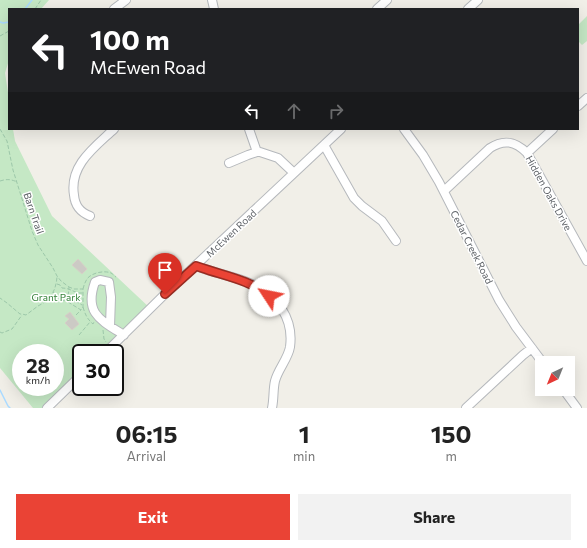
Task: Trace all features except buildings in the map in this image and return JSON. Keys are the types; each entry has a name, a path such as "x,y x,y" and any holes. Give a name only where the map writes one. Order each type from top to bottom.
{"street":[{"path":"115,8 126,0"},
{"path":"378,8 387,0"},
{"path":"469,8 478,0"},
{"path":"579,105 587,98"},
{"path":"90,216 82,213 77,207 73,192 74,177 84,158 113,130"},
{"path":"249,130 257,152"},
{"name":"McEwen Road","path":"114,344 165,294 339,130"},
{"name":"Cedar Creek Road","path":"405,130 423,155 444,191 499,300 510,318 538,356"},
{"path":"526,153 552,130"},
{"name":"Hidden Oaks Drive","path":"444,191 490,148 495,145 510,142 522,148 526,153 587,261"},
{"path":"324,145 354,198 382,221 396,241"},
{"path":"229,163 260,152 278,158 294,173"},
{"path":"196,266 251,284 263,290 275,301 285,314 291,336 290,349 276,379 272,408"},
{"path":"106,327 111,297 109,282 100,280 95,282 92,291 92,306 97,316 106,327 124,335"},
{"path":"466,408 532,348"},
{"path":"47,408 72,384"},
{"path":"568,396 577,408"}],"path":[{"name":"Barn Trail","path":"0,129 7,141 13,170 32,231 38,245 57,276 68,287"},
{"path":"0,181 7,179 17,182"},
{"path":"0,298 20,314 26,315 44,302 54,292 57,276"},
{"path":"56,284 78,294 83,293"},
{"path":"67,300 68,287 83,289 83,306 90,322"},
{"path":"54,292 57,296 67,300 81,310"},
{"path":"44,302 67,300 78,302 83,306"},
{"path":"76,315 83,306"},
{"path":"0,332 2,333 12,329 22,314"},
{"path":"79,335 90,322 92,324 94,322"},
{"path":"106,327 104,339 106,343"}],"green space":[{"name":"Grant Park","path":"0,0 49,0 42,8 8,8 8,63 5,73 8,92 8,130 13,130 15,141 52,216 151,309 114,344 72,344 72,384 64,392 64,344 12,344 12,383 0,368"},
{"path":"587,16 587,41 582,45 579,42 579,24"},
{"name":"Grant Park","path":"23,396 59,396 47,408 33,408"}],"waterway":[{"path":"26,8 32,0"},
{"path":"0,22 8,22"},
{"path":"0,390 10,408"}],"route":[{"path":"165,294 196,266 251,284 263,290 269,296"}]}
